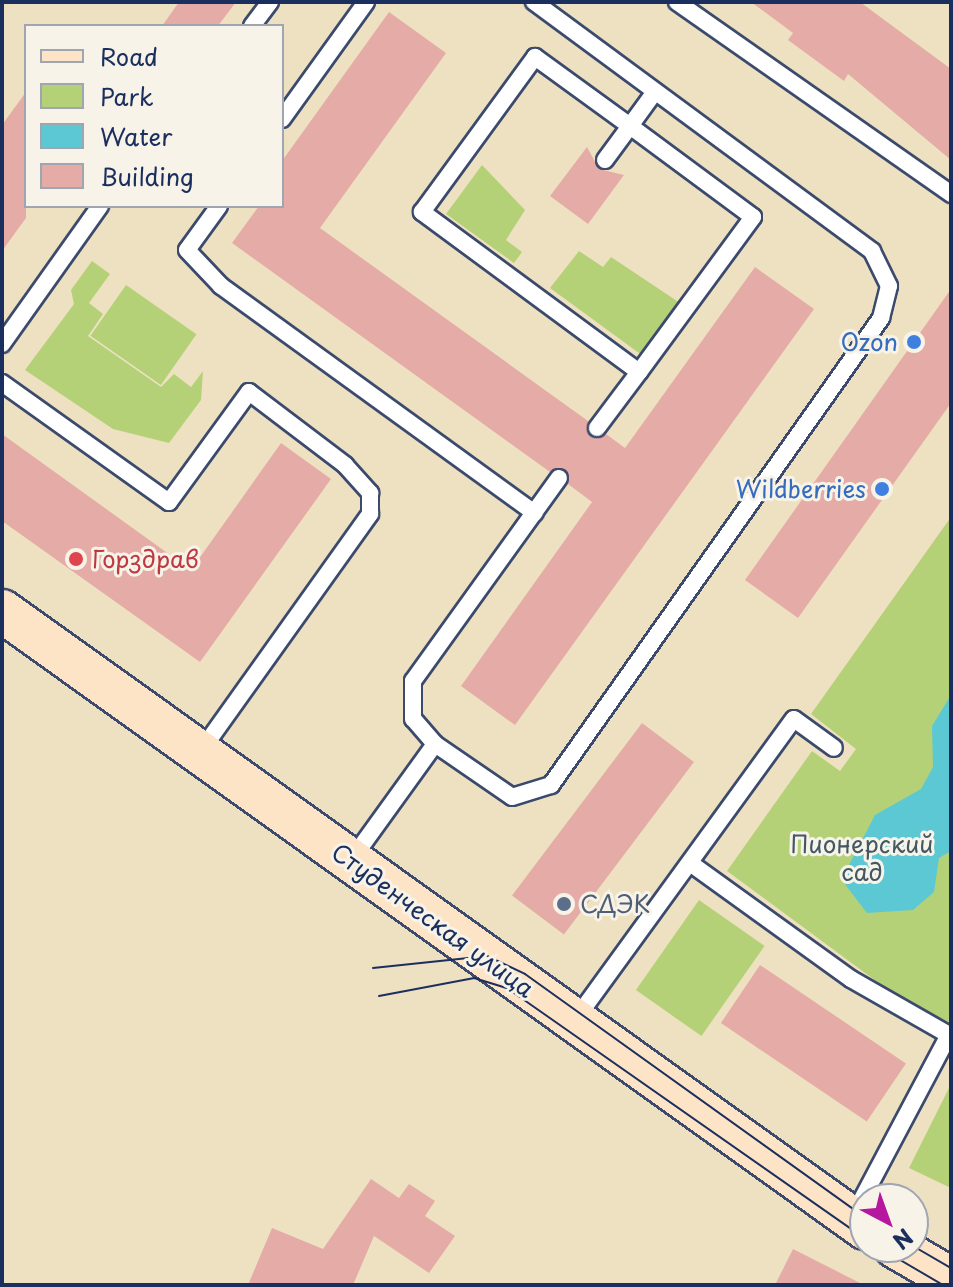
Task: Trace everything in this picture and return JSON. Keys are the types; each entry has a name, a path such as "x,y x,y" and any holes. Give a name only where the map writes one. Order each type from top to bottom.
{"street":[{"name":"Студенческая улица","path":"2,611 849,1217"},
{"path":"924,1263 951,1279"}],"lane":[{"path":"254,24 270,2"},
{"path":"284,116 366,2"},
{"path":"534,2 872,251 889,286 881,318 551,785 512,797 435,744 413,719 413,681 559,478"},
{"path":"677,2 951,194"},
{"path":"597,428 639,372 753,217 535,57 422,212 639,372"},
{"path":"605,160 654,93"},
{"path":"2,344 99,208"},
{"path":"218,208 187,250 221,286 535,513"},
{"path":"2,383 169,502 249,392 345,465 370,493 370,514 200,753"},
{"path":"574,1021 794,719 834,748"},
{"path":"350,861 435,744"},
{"path":"690,863 851,979 950,1036 878,1183"}],"green space":[{"path":"482,165 525,210 506,240 522,252 514,263 446,214"},
{"path":"579,251 603,267 611,257 680,303 643,356 550,288"},
{"path":"92,261 110,274 89,303 103,314 88,336 161,387 174,374 191,387 203,371 201,400 169,443 113,429 25,370 74,304 71,290"},
{"path":"126,285 196,334 161,385 90,336"},
{"name":"Пионерский сад","path":"951,517 951,1023 903,1001 727,871 812,751 840,771 856,749 811,714"},
{"path":"699,900 765,946 701,1036 636,990"},
{"path":"951,1084 951,1188 909,1168"}],"water":[{"path":"951,695 951,851 939,858 934,892 913,910 867,913 844,883 850,863 875,815 921,789 933,767 932,726"}],"building":[{"path":"179,2 236,2 220,24 163,24"},
{"path":"751,2 860,2 951,69 951,160 848,74 844,81 788,40 793,33"},
{"path":"389,12 446,53 320,228 588,421 591,437 606,434 625,448 755,267 814,309 515,725 461,686 592,502 568,484 566,470 550,472 232,243 258,208 284,208 284,158"},
{"path":"24,95 26,218 2,251 2,125"},
{"path":"587,147 599,169 624,175 588,224 550,196"},
{"path":"951,289 951,403 798,618 745,580"},
{"path":"2,434 191,570 281,443 331,479 200,662 2,521"},
{"path":"642,723 694,762 564,935 512,896"},
{"path":"760,965 906,1063 867,1121 721,1023"},
{"path":"371,1179 399,1198 409,1184 435,1201 425,1216 455,1236 429,1273 374,1236 353,1285 248,1285 272,1228 323,1249"},
{"path":"793,1249 864,1285 775,1285"}],"tram line":[{"path":"373,968 487,956 525,974 849,1206"},
{"path":"379,996 474,978 507,988 849,1228"},
{"path":"929,1255 951,1268"},
{"path":"905,1263 943,1285"}],"place":[{"name":"Ozon","path":"914,342"},
{"name":"Wildberries","path":"882,489"},
{"name":"Горздрав","path":"76,559"},
{"name":"СДЭК","path":"564,904"}]}
